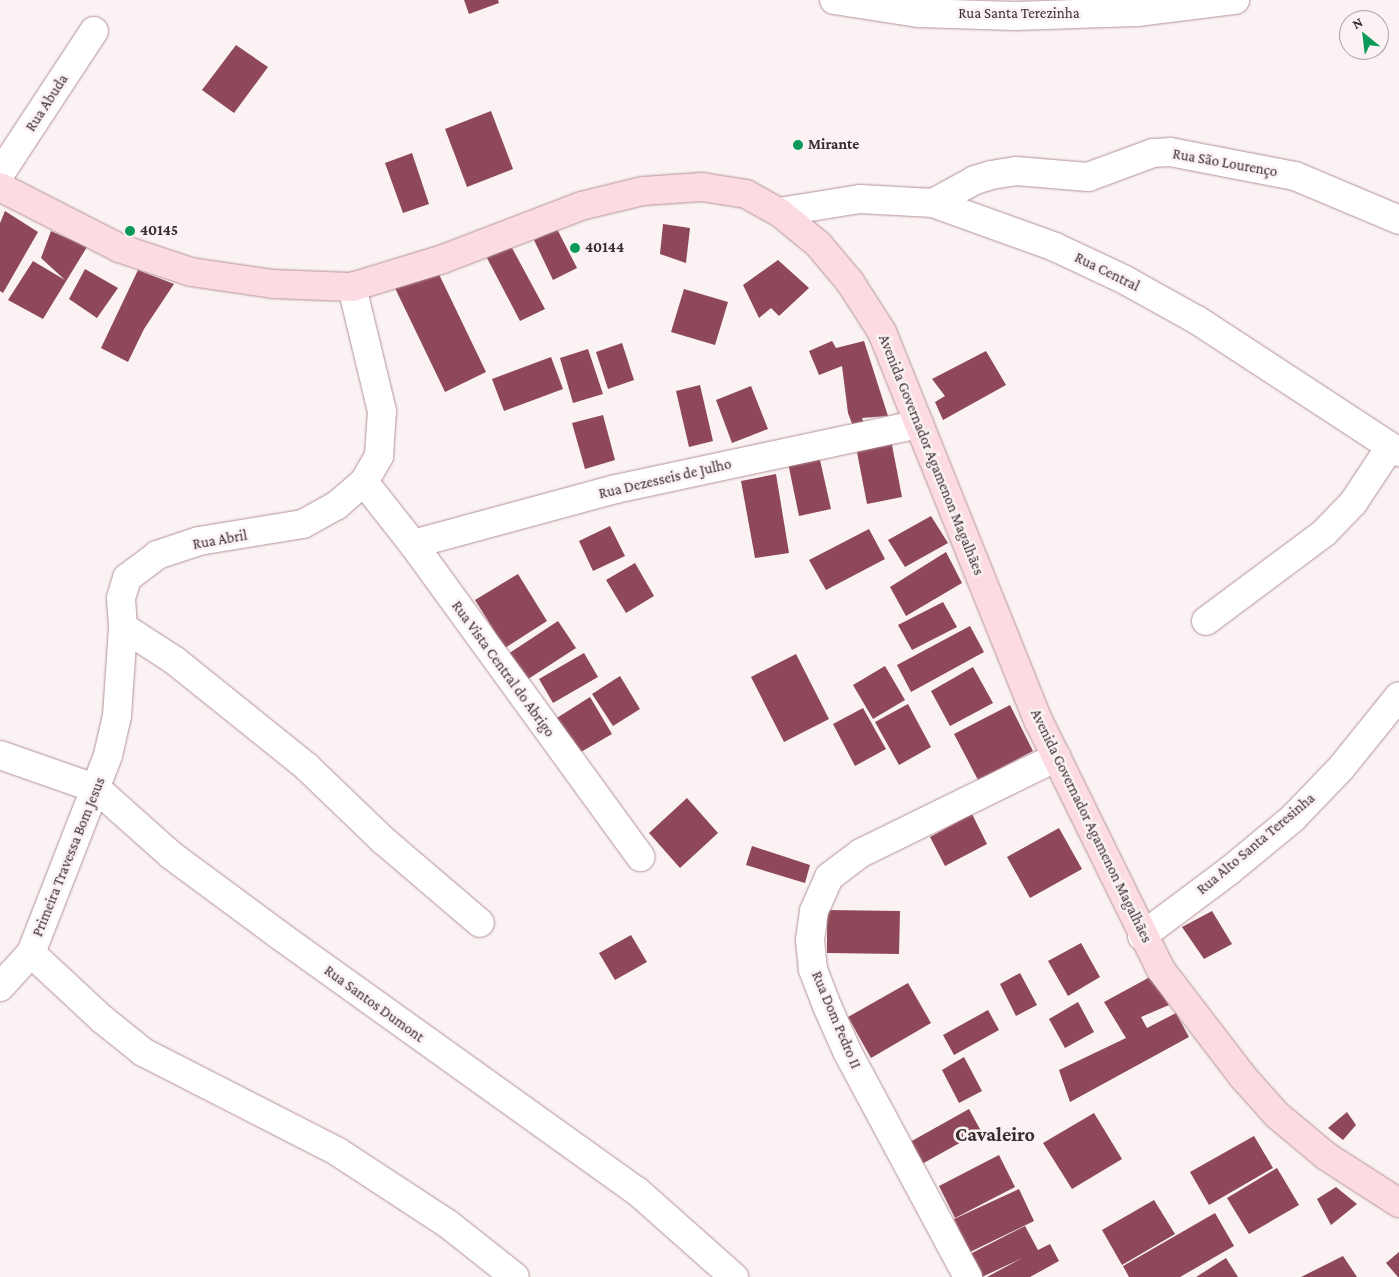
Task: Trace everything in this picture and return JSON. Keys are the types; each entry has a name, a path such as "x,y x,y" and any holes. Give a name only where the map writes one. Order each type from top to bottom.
{"main road":[{"name":"Avenida Governador Agamenon Magalhães","path":"0,187 119,248 192,272 273,284 352,287 409,272 582,206 643,190 702,187 746,194 779,212 818,244 850,282 882,332 1039,722 1142,936 1162,970 1201,1024 1277,1115 1326,1156 1397,1196"}],"street":[{"name":"Rua Santa Terezinha","path":"834,0 918,13 1015,16 1137,12 1235,0"},
{"name":"Rua Abuda","path":"0,174 94,31"},
{"name":"Rua São Lourenço","path":"933,203 974,180 991,175 1016,171 1088,177 1152,153 1170,152 1296,176 1399,220"},
{"name":"Rua Central","path":"779,212 860,199 933,203 1056,247 1125,280 1196,320 1395,449"},
{"path":"352,287 382,411 379,456 364,482"},
{"name":"Rua Dezesseis de Julho","path":"413,544 616,489 919,424"},
{"path":"1206,621 1324,533 1353,503 1395,449"},
{"name":"Rua Abril","path":"117,716 123,627 121,598 127,578 157,555 199,541 303,524 336,506 364,482"},
{"name":"Rua Vista Central do Abrigo","path":"364,482 413,544 640,857"},
{"path":"123,627 174,660 306,767 384,841 480,922"},
{"name":"Rua Alto Santa Teresinha","path":"1142,936 1229,871 1293,818 1342,768 1399,696"},
{"name":"Primeira Travessa Bom Jesus","path":"0,987 31,953 97,789 117,716"},
{"name":"Rua Santos Dumont","path":"0,755 97,789 171,854 279,935 637,1191 726,1274"},
{"name":"Rua Dom Pedro II","path":"968,1277 847,1051 827,1006 813,969 810,940 814,912 829,878 862,853 1056,757"},
{"path":"31,953 96,1014 143,1052 354,1162 448,1224 515,1277"}],"building":[{"path":"464,0 498,0 499,3 469,14"},
{"path":"236,45 268,67 234,113 202,90"},
{"path":"491,111 513,169 467,187 445,129"},
{"path":"412,153 429,204 403,213 385,163"},
{"path":"5,211 38,232 3,293 0,291 0,223"},
{"path":"663,224 690,228 686,263 660,254"},
{"path":"557,229 577,268 553,280 534,240"},
{"path":"51,231 87,247 43,319 8,300 33,261 65,280 41,258"},
{"path":"511,246 545,309 520,321 487,258"},
{"path":"778,260 809,288 779,316 771,308 759,318 743,285"},
{"path":"435,266 486,372 445,392 394,286"},
{"path":"85,269 118,288 97,318 69,299"},
{"path":"138,270 174,284 144,329 128,362 101,348"},
{"path":"684,289 728,302 715,345 671,332"},
{"path":"832,341 836,348 864,341 888,416 862,418 866,429 856,434 848,413 842,366 819,375 809,351"},
{"path":"622,343 634,380 608,389 596,352"},
{"path":"588,349 603,394 573,403 560,358"},
{"path":"986,351 1006,385 943,420 935,402 945,396 932,379"},
{"path":"551,357 563,389 504,411 492,379"},
{"path":"700,385 713,441 689,447 676,391"},
{"path":"751,386 768,429 732,443 716,400"},
{"path":"603,415 615,460 585,469 572,423"},
{"path":"891,440 902,497 867,504 856,447"},
{"path":"818,451 831,509 799,516 787,458"},
{"path":"776,474 789,553 755,558 741,481"},
{"path":"931,516 948,543 905,567 888,540"},
{"path":"610,526 625,556 593,571 579,541"},
{"path":"869,529 885,559 826,590 809,560"},
{"path":"946,552 962,583 906,616 890,587"},
{"path":"635,563 654,596 626,613 606,580"},
{"path":"518,574 547,621 505,648 475,600"},
{"path":"943,602 957,627 912,650 898,625"},
{"path":"558,621 576,648 522,683 505,656"},
{"path":"970,626 984,652 911,692 897,665"},
{"path":"584,653 598,677 553,703 539,679"},
{"path":"796,654 829,719 784,742 751,677"},
{"path":"885,666 905,700 873,719 853,685"},
{"path":"973,667 993,703 950,726 931,691"},
{"path":"620,676 640,709 613,726 592,694"},
{"path":"590,697 612,734 574,756 552,721"},
{"path":"908,704 931,747 899,765 875,722"},
{"path":"1010,705 1033,751 978,780 954,734"},
{"path":"863,708 886,749 855,766 833,724"},
{"path":"687,798 718,833 680,868 649,833"},
{"path":"972,814 987,844 945,866 930,837"},
{"path":"1059,828 1082,869 1030,898 1007,857"},
{"path":"752,846 810,865 805,883 746,865"},
{"path":"827,910 900,911 899,954 827,953"},
{"path":"1212,911 1232,944 1204,959 1182,927"},
{"path":"631,935 647,962 615,980 599,953"},
{"path":"1081,943 1100,977 1068,996 1048,961"},
{"path":"1020,973 1037,1005 1016,1016 1000,984"},
{"path":"1150,977 1169,1005 1141,1017 1147,1028 1176,1013 1189,1037 1070,1102 1059,1070 1126,1038 1104,1002"},
{"path":"908,983 931,1023 871,1058 848,1017"},
{"path":"1078,1002 1094,1032 1065,1048 1049,1019"},
{"path":"988,1010 999,1030 954,1055 943,1035"},
{"path":"964,1057 982,1091 959,1103 942,1070"},
{"path":"969,1109 981,1131 922,1164 910,1142"},
{"path":"1347,1112 1356,1125 1343,1140 1328,1128"},
{"path":"1094,1113 1122,1159 1072,1189 1043,1143"},
{"path":"1254,1136 1273,1168 1209,1205 1190,1172"},
{"path":"999,1155 1015,1187 955,1218 939,1186"},
{"path":"1277,1168 1299,1205 1249,1234 1227,1198"},
{"path":"1336,1187 1357,1204 1331,1225 1317,1199"},
{"path":"1019,1189 1034,1221 970,1252 954,1219"},
{"path":"1154,1200 1175,1234 1122,1265 1102,1230"},
{"path":"1215,1213 1234,1246 1180,1277 1129,1277 1123,1266"},
{"path":"1025,1226 1038,1250 1050,1244 1059,1261 1030,1277 987,1277 1022,1258 982,1277 970,1254"},
{"path":"1399,1252 1399,1277 1398,1277 1386,1263"},
{"path":"1343,1256 1357,1277 1301,1277"},
{"path":"1226,1258 1238,1277 1196,1277"}],"place":[{"name":"Mirante","path":"798,145"},
{"name":"40145","path":"130,231"},
{"name":"40144","path":"575,248"}],"district":[{"name":"Cavaleiro","path":"995,1134"}]}
